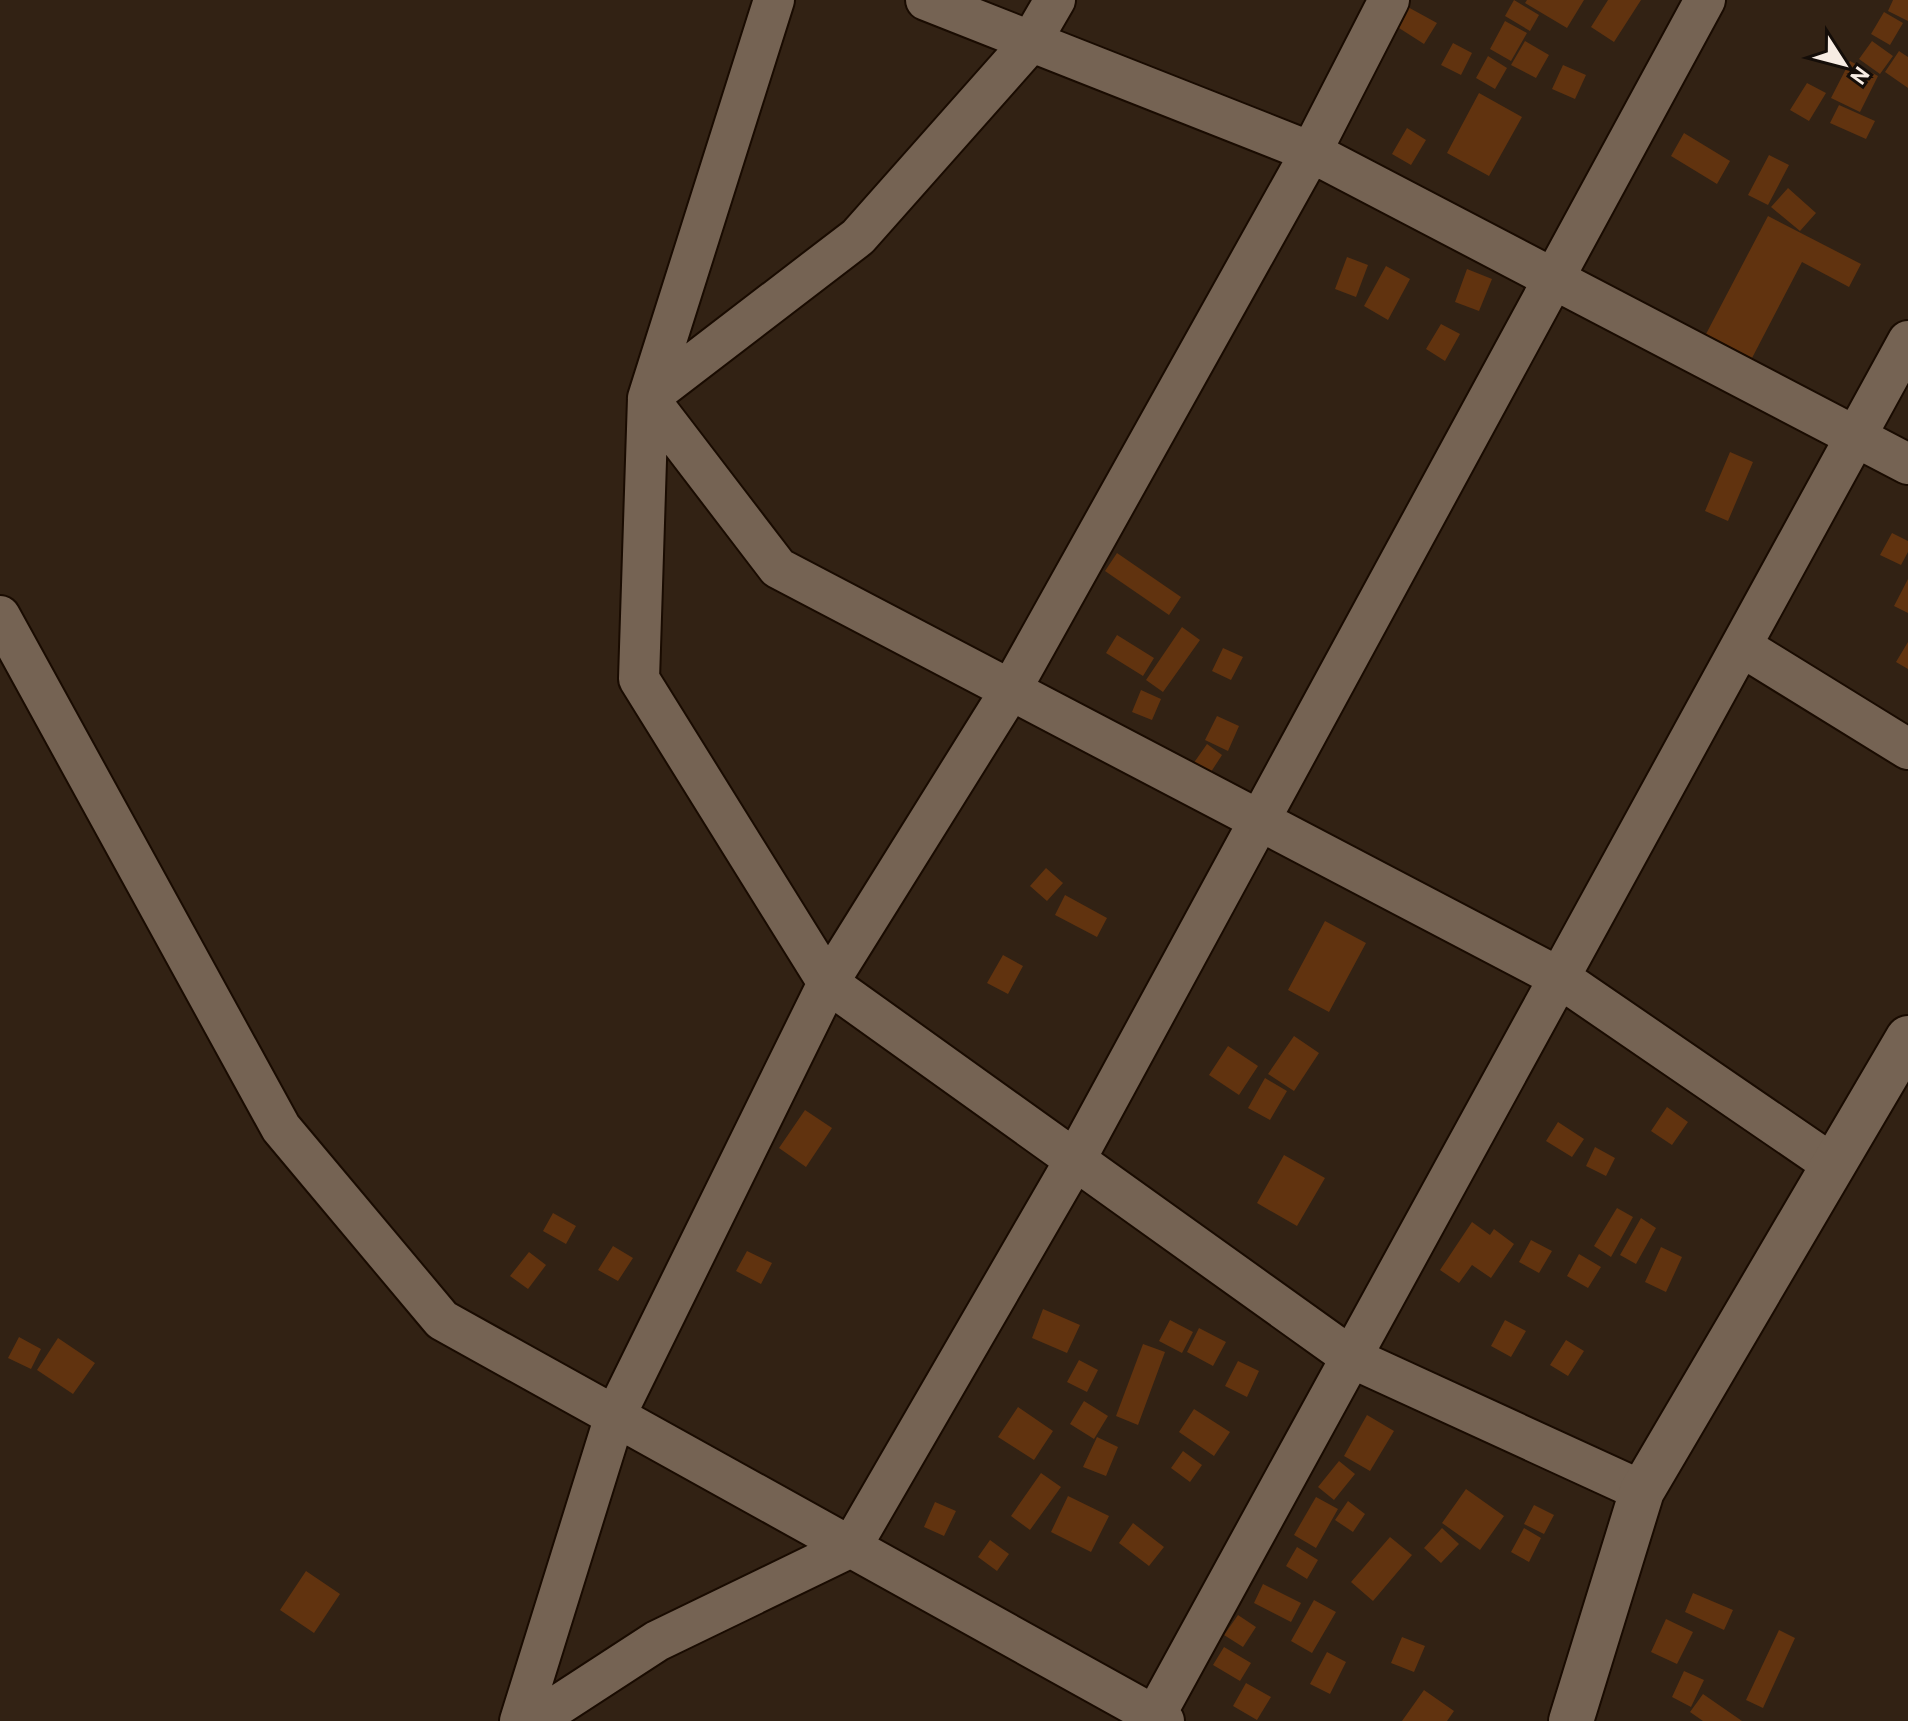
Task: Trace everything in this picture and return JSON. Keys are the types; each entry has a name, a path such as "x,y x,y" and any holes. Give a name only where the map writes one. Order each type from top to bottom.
{"street":[{"path":"774,0 648,398 639,679 828,983 1352,1358 1642,1491"},
{"path":"926,0 1311,152 1908,464"},
{"path":"648,398 858,237 1030,43 1055,0"},
{"path":"520,1721 615,1416 828,983 1010,691 1311,152 1389,0"},
{"path":"534,1721 657,1641 851,1547 1075,1160 1705,0"},
{"path":"0,616 281,1128 442,1320 1157,1719 1908,341"},
{"path":"648,398 778,568 1560,978 1833,1165"},
{"path":"1741,646 1908,749"},
{"path":"1571,1721 1642,1491 1908,1038"}],"building":[{"path":"1395,0 1437,23 1424,44 1399,28 1407,13 1379,54"},
{"path":"1514,0 1539,15 1530,31 1505,16"},
{"path":"1527,0 1584,0 1567,28 1525,3"},
{"path":"1608,0 1641,0 1614,42 1591,27"},
{"path":"1893,0 1908,0 1908,21 1888,11"},
{"path":"1884,12 1903,23 1890,45 1871,34"},
{"path":"1505,21 1527,33 1511,61 1490,49"},
{"path":"1525,41 1549,55 1536,78 1511,65"},
{"path":"1872,41 1893,56 1880,74 1859,59"},
{"path":"1453,43 1472,53 1461,75 1441,65"},
{"path":"1899,51 1908,57 1908,88 1885,72"},
{"path":"1488,56 1507,68 1495,89 1476,78"},
{"path":"1850,61 1878,76 1860,112 1831,98"},
{"path":"1563,65 1586,75 1575,99 1552,89"},
{"path":"1807,83 1826,93 1809,121 1790,110"},
{"path":"1479,93 1522,117 1489,176 1447,153"},
{"path":"1839,105 1875,121 1866,139 1830,123"},
{"path":"1407,128 1426,140 1411,165 1392,154"},
{"path":"1684,133 1730,161 1717,184 1671,156"},
{"path":"1769,155 1789,165 1768,205 1748,195"},
{"path":"1788,188 1816,213 1800,231 1771,207"},
{"path":"1768,216 1861,264 1849,287 1802,262 1752,358 1706,334"},
{"path":"1347,257 1368,265 1356,297 1335,289"},
{"path":"1386,266 1410,279 1388,320 1364,306"},
{"path":"1467,269 1492,279 1479,311 1455,302"},
{"path":"1441,324 1460,334 1445,361 1426,349"},
{"path":"1730,452 1753,462 1728,521 1705,511"},
{"path":"1892,533 1908,541 1908,552 1901,565 1880,555"},
{"path":"1117,553 1181,597 1169,615 1105,571"},
{"path":"1908,579 1908,613 1894,606"},
{"path":"1182,627 1200,640 1163,692 1146,680"},
{"path":"1117,635 1154,658 1143,676 1106,653"},
{"path":"1908,642 1908,669 1896,662"},
{"path":"1223,648 1243,657 1231,680 1212,671"},
{"path":"1141,690 1161,699 1152,720 1132,712"},
{"path":"1217,716 1239,726 1228,751 1205,740"},
{"path":"1207,744 1222,755 1209,775 1193,764"},
{"path":"1046,868 1063,883 1047,901 1030,886"},
{"path":"1065,895 1107,918 1097,937 1055,915"},
{"path":"1325,921 1366,943 1329,1012 1288,990"},
{"path":"1003,955 1023,966 1008,994 987,983"},
{"path":"1294,1036 1319,1053 1294,1091 1268,1074"},
{"path":"1228,1046 1258,1066 1239,1095 1209,1075"},
{"path":"1265,1078 1287,1091 1270,1120 1248,1108"},
{"path":"1667,1107 1688,1122 1672,1145 1651,1131"},
{"path":"805,1110 832,1128 806,1167 779,1148"},
{"path":"1558,1122 1584,1139 1572,1157 1546,1141"},
{"path":"1595,1147 1615,1158 1606,1176 1586,1166"},
{"path":"1284,1155 1325,1178 1297,1226 1257,1203"},
{"path":"1617,1208 1633,1217 1611,1257 1594,1246"},
{"path":"553,1213 576,1226 566,1244 543,1231"},
{"path":"1641,1218 1656,1228 1636,1264 1620,1255"},
{"path":"1472,1222 1490,1235 1494,1229 1514,1244 1491,1278 1472,1265 1459,1283 1440,1270"},
{"path":"1531,1240 1552,1251 1539,1273 1519,1262"},
{"path":"613,1246 633,1258 618,1281 598,1270"},
{"path":"1661,1247 1682,1257 1666,1292 1645,1282"},
{"path":"747,1251 772,1263 761,1284 736,1271"},
{"path":"529,1252 546,1265 528,1289 510,1276"},
{"path":"1579,1254 1601,1267 1588,1288 1567,1276"},
{"path":"1043,1309 1080,1325 1067,1353 1032,1338"},
{"path":"1170,1320 1193,1332 1182,1353 1159,1341"},
{"path":"1505,1320 1526,1331 1511,1357 1491,1346"},
{"path":"1199,1328 1226,1342 1213,1366 1187,1352"},
{"path":"19,1337 41,1349 31,1369 8,1358"},
{"path":"58,1338 95,1363 73,1394 37,1370"},
{"path":"1566,1340 1584,1351 1568,1376 1550,1365"},
{"path":"1143,1344 1165,1352 1138,1425 1116,1416"},
{"path":"1079,1360 1098,1370 1087,1392 1067,1382"},
{"path":"1238,1361 1259,1371 1247,1397 1225,1386"},
{"path":"1084,1401 1108,1416 1094,1439 1070,1424"},
{"path":"1018,1407 1053,1431 1034,1460 998,1437"},
{"path":"1194,1409 1230,1432 1214,1456 1179,1432"},
{"path":"1367,1415 1394,1431 1370,1471 1344,1456"},
{"path":"1097,1437 1118,1447 1106,1476 1083,1467"},
{"path":"1183,1451 1202,1465 1190,1482 1171,1468"},
{"path":"1339,1461 1355,1474 1334,1500 1318,1487"},
{"path":"1041,1473 1061,1487 1030,1530 1011,1516"},
{"path":"1466,1489 1504,1516 1480,1550 1442,1523"},
{"path":"1068,1496 1109,1516 1091,1552 1051,1532"},
{"path":"1316,1497 1338,1509 1316,1548 1294,1535"},
{"path":"1348,1501 1365,1514 1353,1532 1335,1520"},
{"path":"935,1502 956,1511 944,1536 924,1527"},
{"path":"1534,1505 1554,1515 1544,1534 1524,1524"},
{"path":"1133,1523 1164,1547 1149,1566 1119,1543"},
{"path":"1442,1528 1459,1544 1441,1563 1424,1548"},
{"path":"1524,1528 1541,1538 1529,1562 1511,1552"},
{"path":"1390,1537 1412,1555 1373,1601 1351,1582"},
{"path":"990,1540 1009,1554 997,1571 978,1557"},
{"path":"1297,1547 1318,1560 1307,1579 1286,1566"},
{"path":"306,1571 340,1594 314,1633 280,1610"},
{"path":"1263,1584 1301,1603 1291,1622 1254,1603"},
{"path":"1693,1593 1733,1610 1724,1630 1685,1612"},
{"path":"1314,1600 1336,1612 1312,1653 1291,1641"},
{"path":"1238,1615 1256,1627 1243,1647 1224,1635"},
{"path":"1666,1619 1693,1632 1677,1664 1651,1652"},
{"path":"1779,1630 1795,1638 1763,1708 1746,1700"},
{"path":"1402,1637 1425,1646 1414,1672 1391,1663"},
{"path":"1224,1647 1251,1663 1240,1681 1213,1665"},
{"path":"1327,1652 1346,1662 1330,1694 1310,1684"},
{"path":"1684,1671 1704,1680 1691,1707 1672,1697"},
{"path":"1246,1683 1271,1697 1257,1720 1233,1706"},
{"path":"1424,1690 1454,1711 1447,1721 1402,1721"},
{"path":"1703,1694 1742,1721 1703,1721 1690,1712"}]}
